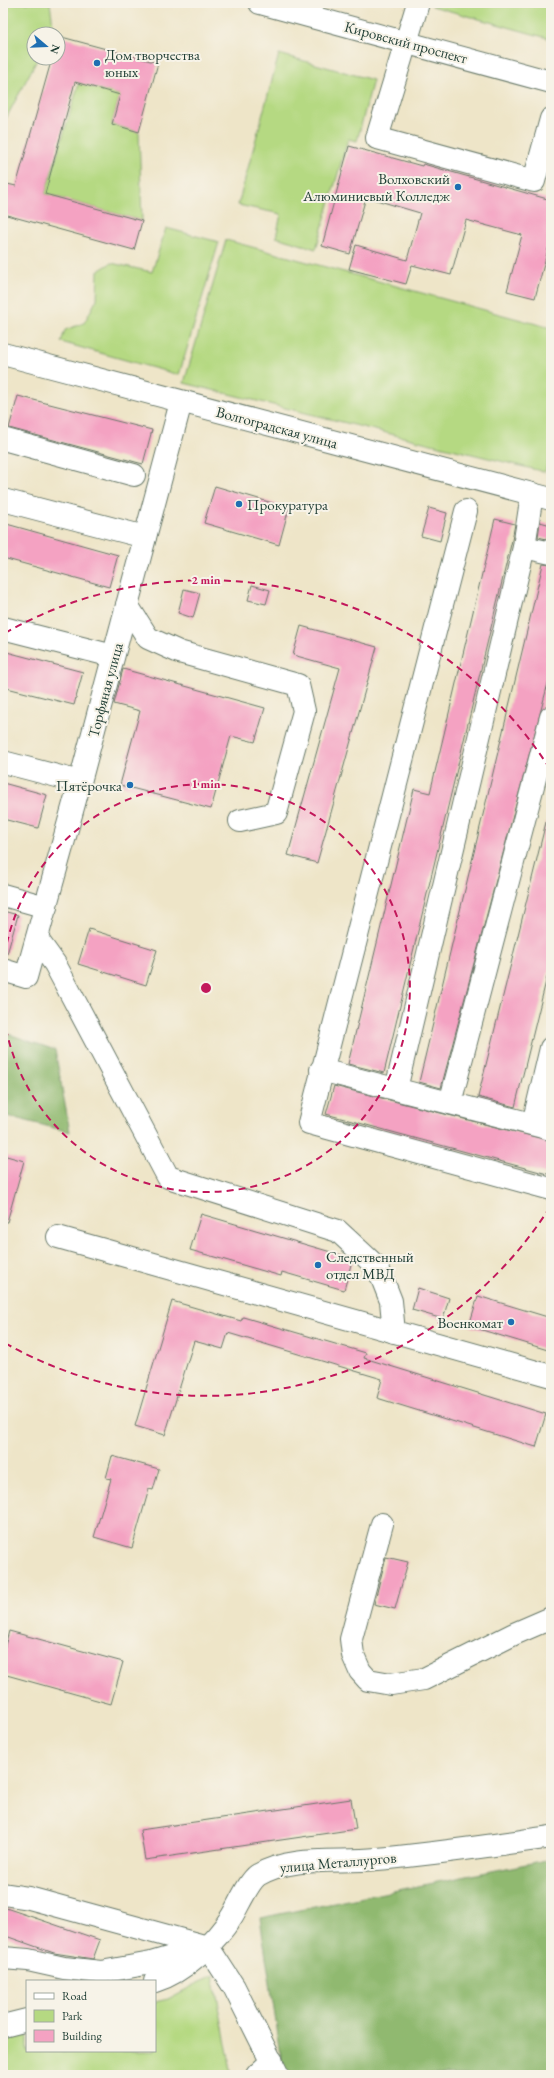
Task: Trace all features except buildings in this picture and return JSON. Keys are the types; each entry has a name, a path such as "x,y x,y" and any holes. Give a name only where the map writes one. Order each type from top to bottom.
{"street":[{"name":"Кировский проспект","path":"260,3 551,82"},
{"path":"418,3 408,42 392,85 377,138 534,181 551,119"},
{"name":"Волгоградская улица","path":"4,360 181,402 541,496"},
{"name":"Торфяная улица","path":"3,970 26,977 80,782 181,402"},
{"path":"3,439 134,475"},
{"path":"396,1089 524,546 541,496"},
{"path":"3,500 145,537"},
{"path":"466,511 321,1070 309,1123 551,1189"},
{"path":"524,546 551,554"},
{"path":"127,605 148,638 179,652 298,685 304,711 276,813 240,821"},
{"path":"3,628 113,656"},
{"path":"450,1103 551,717"},
{"path":"3,762 80,782"},
{"path":"3,895 46,907"},
{"path":"37,939 55,964 168,1177 338,1231 378,1268 392,1301 394,1332"},
{"path":"321,1070 542,1127 551,1048"},
{"path":"58,1237 551,1376"},
{"path":"382,1524 351,1639 353,1655 360,1671 368,1680 391,1684 424,1679 514,1634 551,1618"},
{"name":"улица Металлургов","path":"156,1981 166,1978 208,1947 231,1917 256,1876 276,1866 301,1863 376,1859 551,1837"},
{"path":"3,1894 37,1900 208,1947 234,1987 269,2070"},
{"path":"3,1958 28,1960 64,1968 101,1972 151,1963 208,1947"},
{"path":"3,2026 26,2020"}],"green space":[{"path":"3,3 50,3 53,26 26,26 26,66 34,66 3,124"},
{"path":"433,3 551,3 551,39 432,6"},
{"path":"279,54 373,80 357,141 348,139 316,249 276,237 281,214 238,205"},
{"path":"79,83 120,95 112,124 139,132 142,221 45,194"},
{"path":"166,228 219,242 179,375 61,342 65,330 84,323 97,299 98,271 111,263 152,272"},
{"path":"226,240 551,328 551,451 545,472 184,383"},
{"path":"3,1032 55,1050 70,1132 3,1115"},
{"path":"551,1859 551,2075 284,2075 260,1918"},
{"path":"213,1975 232,2075 3,2075 3,2040 26,2034 26,2052 156,2052 156,2002 168,1999"}],"place":[{"name":"Дом творчества юных","path":"97,63"},
{"name":"Волховский Алюминиевый Колледж","path":"458,187"},
{"name":"Прокуратура","path":"239,504"},
{"name":"Пятёрочка","path":"130,785"},
{"name":"Следственный отдел МВД","path":"318,1265"},
{"name":"Военкомат","path":"511,1322"}]}
